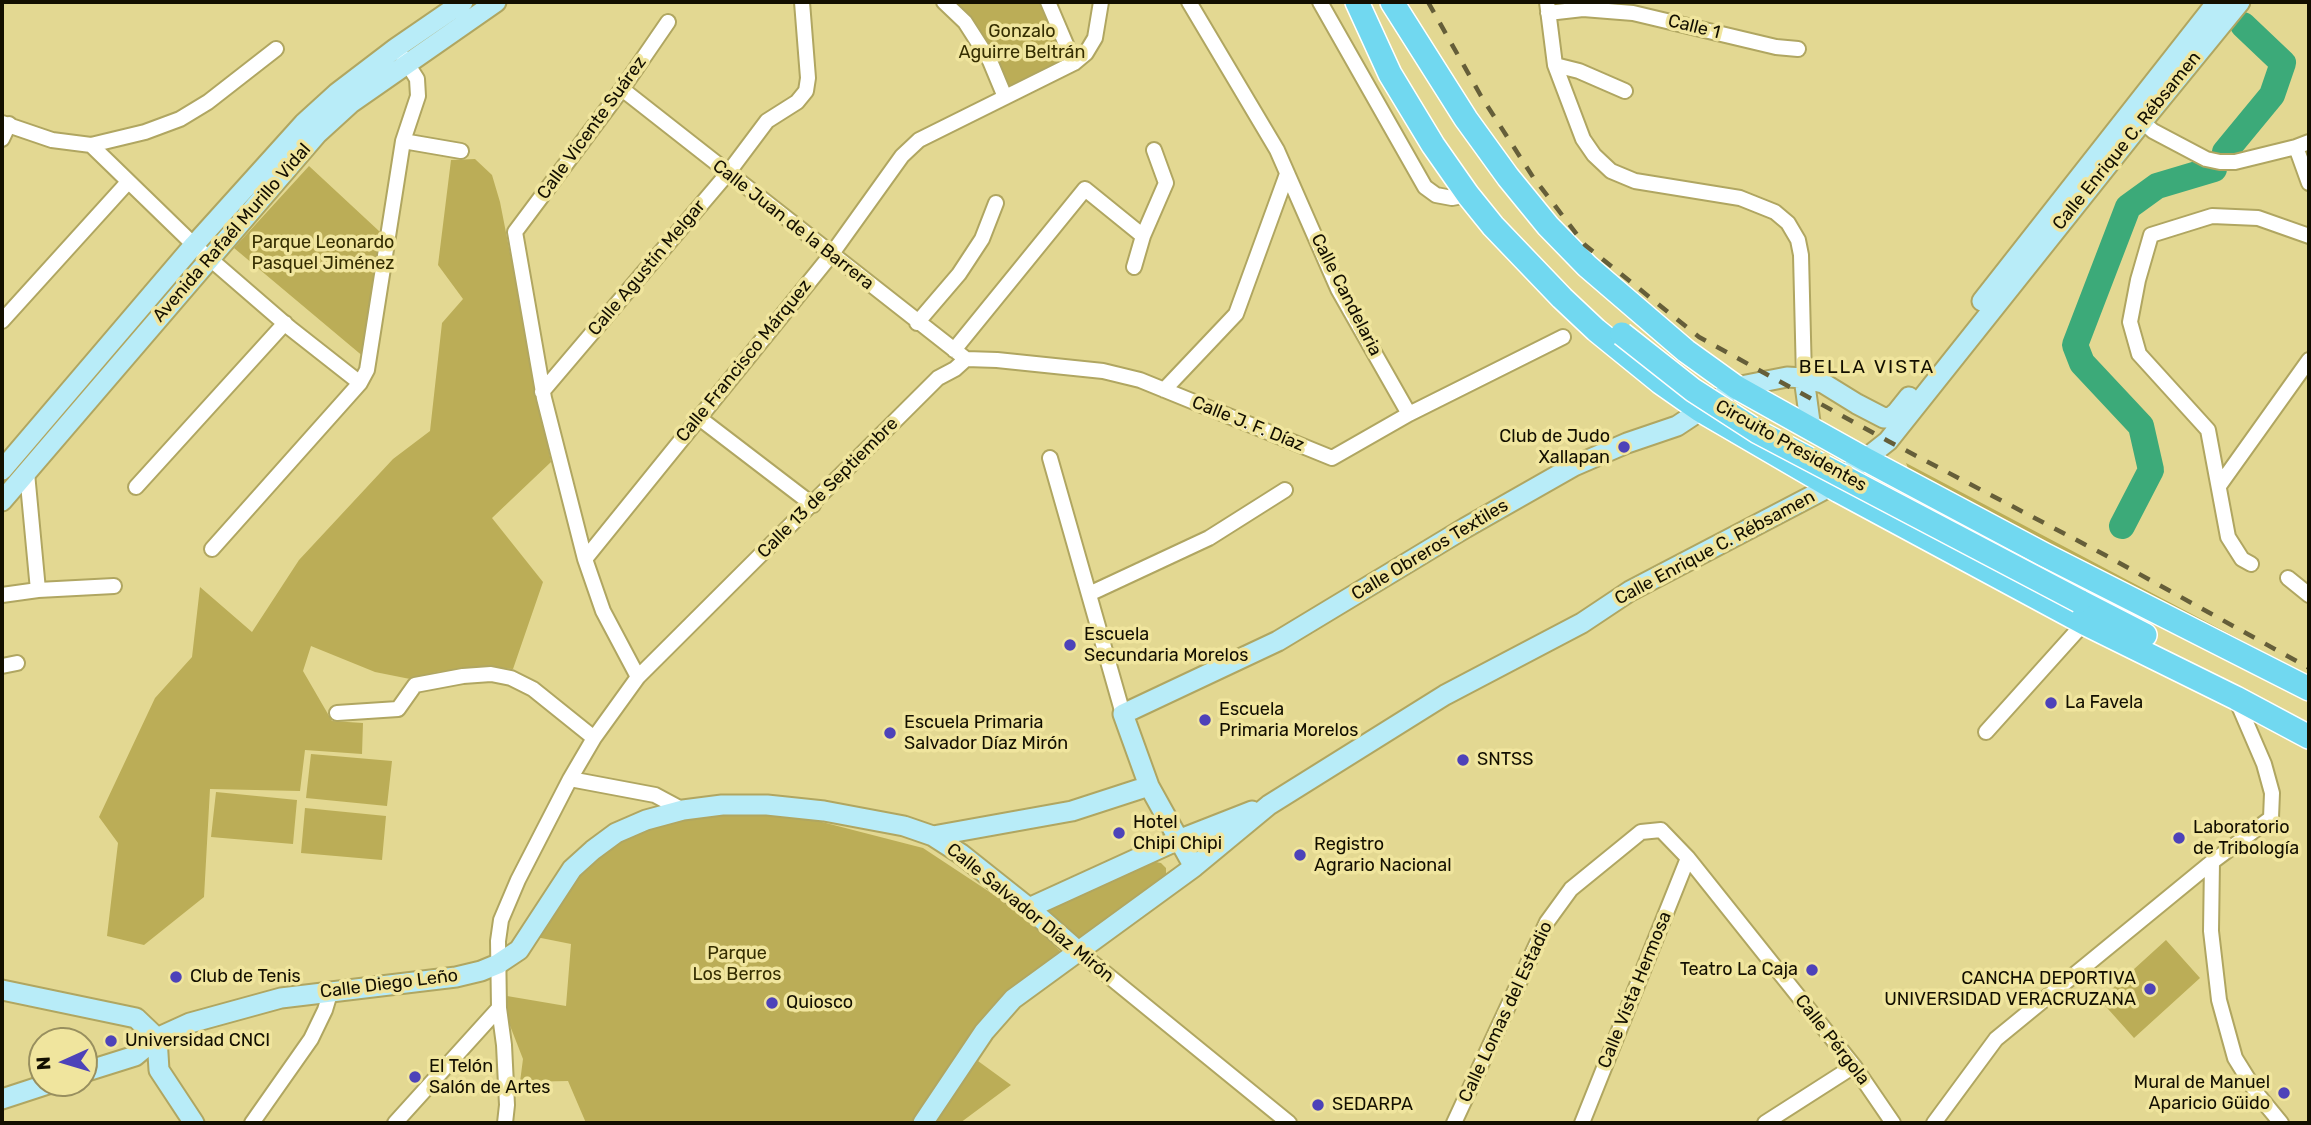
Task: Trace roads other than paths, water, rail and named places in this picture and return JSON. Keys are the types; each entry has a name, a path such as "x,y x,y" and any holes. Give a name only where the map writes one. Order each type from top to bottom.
{"main road":[{"name":"Avenida Rafaél Murillo Vidal","path":"402,55 463,2"},
{"name":"Avenida Rafaél Murillo Vidal","path":"2,501 304,123 337,93 496,2"},
{"path":"1357,2 1390,74 1433,145 1468,195 1493,226 1562,298 1596,330 1660,382 1700,410 1831,486 2084,623 2309,737"},
{"name":"Circuito Presidentes","path":"1357,2 1445,136 1526,242 1626,327 1693,390 1758,432 2309,723"},
{"path":"1391,2 1466,119 1548,226 1587,267 1686,351 1736,387 1865,459 2043,554 2309,690"},
{"name":"Circuito Presidentes","path":"1391,2 1415,56 1498,184 1626,327 1765,420 2309,704"},
{"name":"Calle Enrique C. Rébsamen","path":"923,1123 984,1032 1013,999 1194,867 1269,805 1446,695 1582,623 1630,591 1831,486 1895,434 2136,117 2217,2"},
{"name":"Calle Enrique C. Rébsamen","path":"1736,387 1787,377 1804,378 1823,383 1884,418 1898,412 2136,117 2240,2"},
{"name":"Avenida Rafaél Murillo Vidal","path":"2,470 202,251"},
{"path":"1660,382 1676,386 1690,381 1693,368 1686,351"},
{"path":"1804,378 1811,429"},
{"name":"Calle Obreros Textiles","path":"1123,714 1278,641 1465,528 1574,466 1626,443 1677,426 1736,387"},
{"path":"1831,486 1837,460 1832,441"},
{"path":"1972,562 1985,560 1994,551 1997,538 1992,526"},
{"path":"2022,590 2018,578 2021,565 2030,556 2043,554"},
{"path":"1123,714 1149,786 1194,867"},
{"path":"933,836 1072,811 1149,786"},
{"name":"Calle Salvador Díaz Mirón","path":"498,964 519,950 572,869 616,833 646,820 684,810 722,805 767,805 824,811 904,826 933,836 961,854 1078,951"},
{"name":"Calle Enrique C. Rébsamen","path":"1029,908 1178,840 1269,805"},
{"name":"Calle Diego Leño","path":"98,1068 135,1056 158,1038 190,1024 281,998 456,977 498,964"},
{"path":"2,990 136,1018 158,1038 159,1070 194,1123"},
{"path":"2,1099 28,1091"}],"street":[{"name":"Calle Agustín Melgar","path":"542,392 728,173 767,121 797,102 806,91 808,78 802,2"},
{"path":"944,2 965,22 984,52 1005,97"},
{"path":"1048,2 1074,63 1086,53 1095,38 1101,2"},
{"name":"Calle Candelaria","path":"1189,2 1277,150 1338,289 1409,414"},
{"path":"1320,2 1426,187 1436,195 1452,198 1468,195"},
{"path":"1547,7 1555,65 1583,139 1594,155 1611,171 1634,181 1740,198 1775,212 1788,223 1798,240 1801,256 1804,378"},
{"name":"Calle 1","path":"1547,7 1633,12 1776,47 1798,49"},
{"name":"Calle Vicente Suárez","path":"542,392 515,232 622,89 668,22"},
{"path":"2,139 6,123 52,140 91,145 145,132 180,119 208,102 276,49"},
{"path":"212,549 360,383 367,370 403,141 418,96 416,79 402,55"},
{"name":"Calle Francisco Márquez","path":"585,559 831,255 902,156 919,140 1074,63"},
{"path":"1555,65 1579,71 1625,91"},
{"name":"Calle Juan de la Barrera","path":"622,89 960,355"},
{"path":"2136,117 2153,131 2206,159 2220,162 2235,162 2303,145 2309,183"},
{"path":"403,141 461,151"},
{"path":"91,145 202,251 360,383"},
{"path":"1134,267 1143,236 1166,183 1154,150"},
{"path":"960,355 1102,371 1140,380 1164,390 1236,314 1287,174"},
{"path":"2,321 128,182"},
{"name":"Calle 13 de Septiembre","path":"505,1123 507,1105 498,964 501,920 534,845 594,738 638,677 813,505 937,378 955,369 960,355 1085,190 1143,236"},
{"path":"917,323 959,274 982,239 996,203"},
{"path":"2251,564 2242,559 2228,537 2208,430 2139,354 2130,323 2138,280 2151,235 2212,216 2258,218 2309,236"},
{"path":"136,487 285,323"},
{"path":"1409,414 1563,337"},
{"path":"2219,486 2309,359"},
{"name":"Calle J. F. Díaz","path":"1164,390 1332,458 1409,414"},
{"path":"542,392 585,559 603,611 638,677"},
{"path":"698,417 813,505"},
{"path":"1050,458 1123,714"},
{"path":"27,473 38,590"},
{"path":"1089,594 1209,538 1285,490"},
{"path":"2288,578 2309,595"},
{"path":"2,595 38,590 114,586"},
{"path":"1986,732 2084,623"},
{"path":"2,666 18,663"},
{"path":"337,713 398,709 415,685 491,674 511,678 533,689 594,738"},
{"path":"1934,1123 1996,1039 2212,862 2271,818 2272,793 2264,764 2236,698"},
{"path":"570,779 655,795 684,810"},
{"name":"Calle Pérgola","path":"1661,830 1689,858 1854,1066 1894,1123"},
{"name":"Calle Lomas del Estadio","path":"1454,1123 1547,922 1571,889 1611,856 1641,832 1661,830"},
{"name":"Calle Vista Hermosa","path":"1582,1123 1689,858"},
{"path":"2212,862 2211,931 2219,1000 2235,1058 2258,1095 2281,1123"},
{"name":"Calle Salvador Díaz Mirón","path":"1078,951 1289,1123"},
{"path":"252,1123 311,1039 331,990"},
{"path":"395,1123 499,1008"},
{"path":"1765,1123 1854,1066"}],"waterway":[{"path":"2225,152 2272,95 2283,63 2243,25"},
{"path":"2122,526 2151,470 2141,426 2082,363 2075,345 2128,207 2157,186 2214,169"}],"railway":[{"path":"1428,2 1481,96 1533,177 1585,245 1699,337 2309,668"}],"place":[{"name":"Club de Judo Xallapan","path":"1624,447"},
{"name":"Escuela Secundaria Morelos","path":"1070,645"},
{"name":"La Favela","path":"2051,703"},
{"name":"Escuela Primaria Morelos","path":"1205,720"},
{"name":"Escuela Primaria Salvador Díaz Mirón","path":"890,733"},
{"name":"SNTSS","path":"1463,760"},
{"name":"Hotel Chipi Chipi","path":"1119,833"},
{"name":"Laboratorio de Tribología","path":"2179,838"},
{"name":"Registro Agrario Nacional","path":"1300,855"},
{"name":"Teatro La Caja","path":"1812,970"},
{"name":"Club de Tenis","path":"176,977"},
{"name":"CANCHA DEPORTIVA UNIVERSIDAD VERACRUZANA","path":"2150,989"},
{"name":"Quiosco","path":"772,1003"},
{"name":"Universidad CNCI","path":"111,1041"},
{"name":"El Telón Salón de Artes","path":"415,1077"},
{"name":"Mural de Manuel Aparicio Güido","path":"2284,1093"},
{"name":"SEDARPA","path":"1318,1105"}],"district":[{"name":"BELLA VISTA","path":"1867,368"}],"park label":[{"name":"Gonzalo Aguirre Beltrán","path":"1022,42"},
{"name":"Parque Leonardo Pasquel Jiménez","path":"323,253"},
{"name":"Parque Los Berros","path":"737,964"}]}
